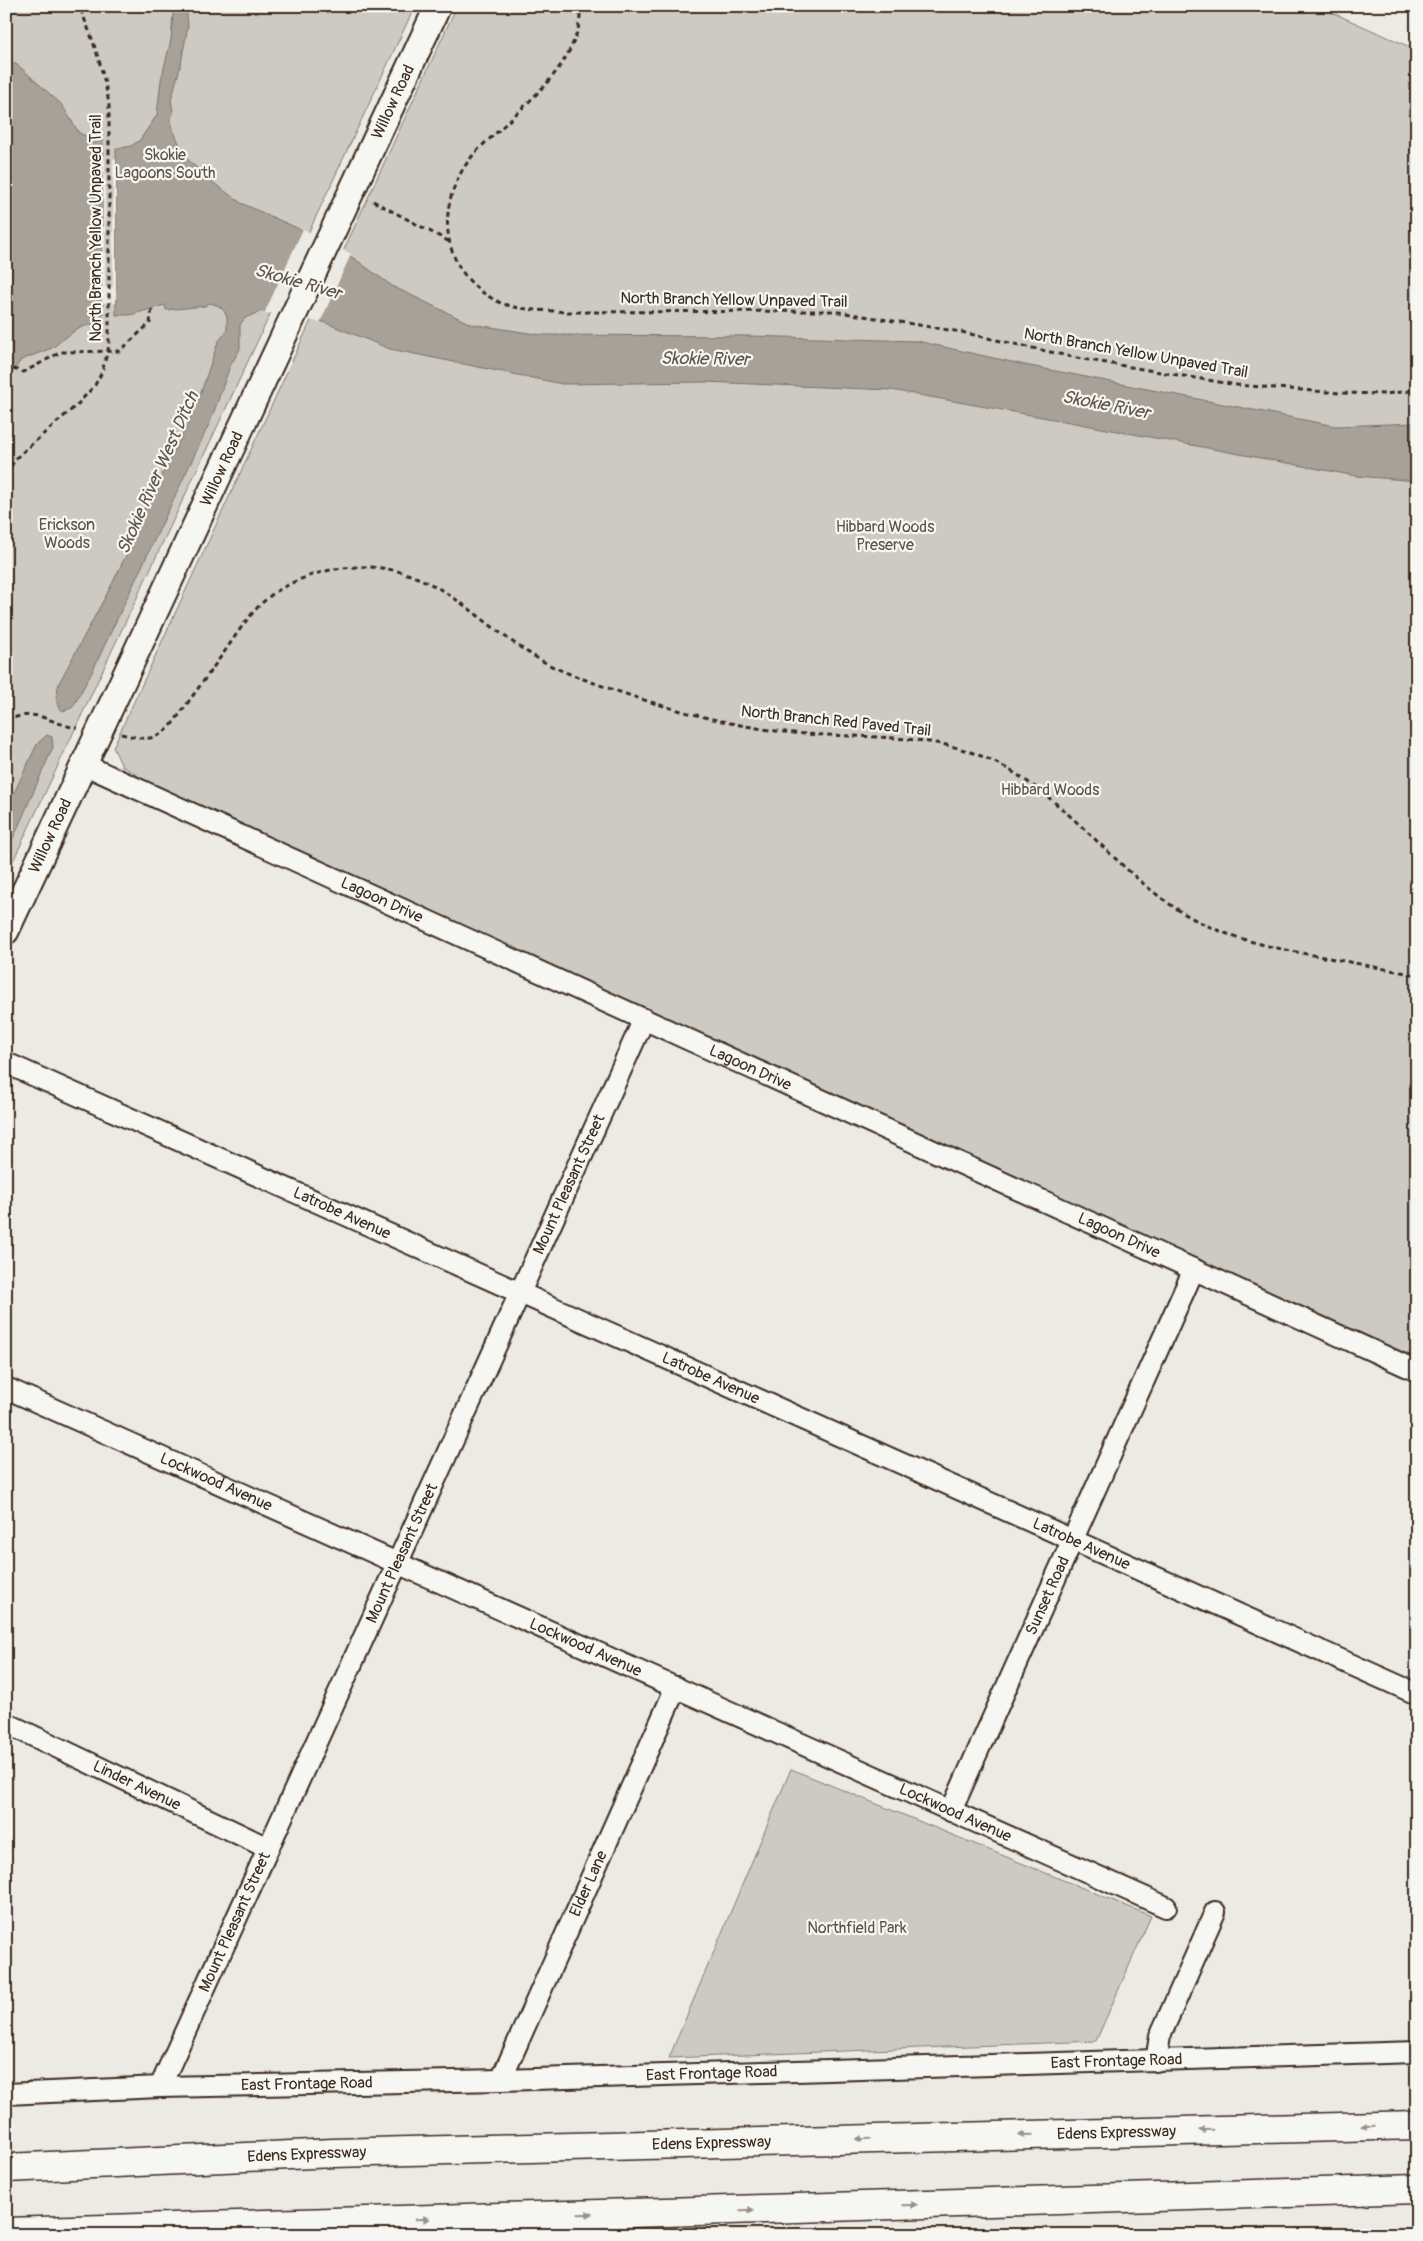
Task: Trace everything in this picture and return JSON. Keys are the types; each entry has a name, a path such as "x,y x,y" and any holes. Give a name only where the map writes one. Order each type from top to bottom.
{"highway":[{"name":"Edens Expressway","path":"6,2168 333,2153 1417,2125"},
{"path":"6,2157 70,2166"},
{"path":"6,2232 1417,2189"}],"main road":[{"name":"Willow Road","path":"6,931 86,765 280,343 438,6"}],"street":[{"name":"Lagoon Drive","path":"86,765 1417,1371"},
{"name":"Mount Pleasant Street","path":"160,2087 644,1019"},
{"name":"Latrobe Avenue","path":"6,1063 1417,1694"},
{"name":"Sunset Road","path":"951,1811 1194,1270"},
{"name":"Lockwood Avenue","path":"6,1388 1166,1908"},
{"name":"Elder Lane","path":"501,2080 676,1687"},
{"name":"Linder Avenue","path":"6,1722 268,1848"},
{"path":"1156,2061 1160,2036 1215,1912"},
{"name":"East Frontage Road","path":"6,2094 160,2087 501,2080 1417,2052"}],"path":[{"name":"North Branch Yellow Unpaved Trail","path":"6,474 16,458 96,385 108,352 109,104 104,76 93,38 80,6"},
{"name":"North Branch Yellow Unpaved Trail","path":"581,6 578,28 565,58 540,90 470,158 452,189 448,222 452,254 464,277 479,290 501,303 525,308 567,312 834,311 961,332 1077,358 1236,385 1340,393 1385,394 1417,390"},
{"path":"372,201 450,242"},
{"path":"13,369 24,372 61,352 120,351 150,323 152,309"},
{"name":"North Branch Red Paved Trail","path":"120,733 148,740 162,734 171,726 247,620 268,598 288,585 332,570 355,567 387,568 404,572 439,587 456,598 518,648 537,660 613,690 686,712 731,723 777,731 936,743 980,756 1023,779 1083,828 1152,890 1172,906 1196,920 1234,937 1260,945 1417,975"},
{"path":"6,721 20,715 33,714 71,727"}],"green space":[{"name":"Skokie Lagoons South","path":"6,6 415,6 6,876"},
{"name":"Hibbard Woods","path":"457,6 1317,6 1417,50 1417,1359 160,789 122,766 113,747"},
{"name":"Northfield Park","path":"791,1769 1151,1916 1096,2041 669,2058"}],"water":[{"name":"Skokie River","path":"172,6 186,6 188,25 181,64 171,100 173,111 172,127 185,157 211,181 241,203 297,228 355,259 392,286 471,324 542,335 750,336 917,341 1025,365 1335,426 1417,423 1417,481 1356,476 891,390 705,382 562,384 390,349 326,323 285,310 259,312 245,318 240,325 240,349 230,366 211,420 93,670 73,707 64,711 60,709 56,697 59,683 111,586 131,545 141,516 184,432 198,401 218,342 227,330 227,317 219,306 210,303 205,306 166,310 165,305 130,315 116,315 116,299 103,299 102,324 88,325 77,329 52,348 21,360 6,381 6,57 20,67 62,105 79,133 93,139 103,139 102,289 116,289 116,149 131,146 139,141 157,115 161,80 171,40"},
{"path":"47,735 52,737 53,747 6,855 6,810 37,744"}],"pier":[{"path":"103,159 105,159 105,287 113,287 113,159 116,159 116,303 113,303 113,301 102,303"},
{"path":"303,229 351,254 320,323 285,312 264,314"}],"water label":[{"name":"Skokie River West Ditch","path":"158,473"}],"park label":[{"name":"Erickson Woods","path":"67,534"},
{"name":"Hibbard Woods Preserve","path":"885,536"}]}
